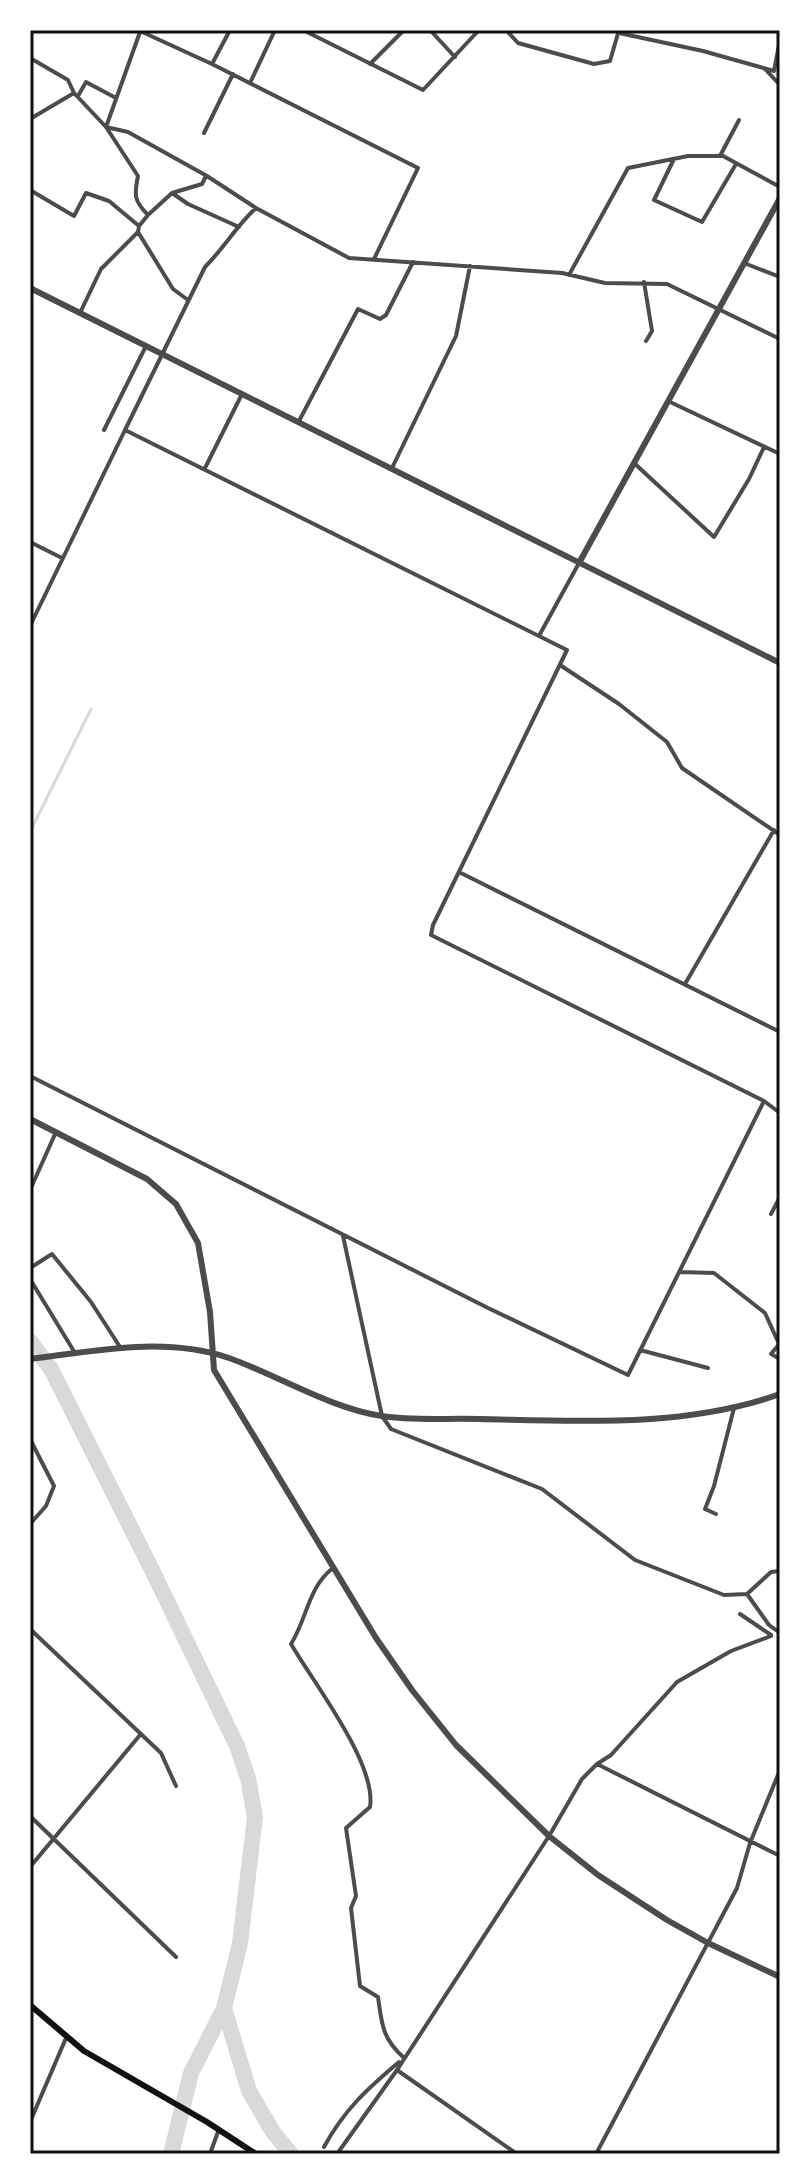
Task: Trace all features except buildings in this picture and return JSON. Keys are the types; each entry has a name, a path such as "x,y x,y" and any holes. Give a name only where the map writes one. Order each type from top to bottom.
{"main road":[{"path":"30,2005 66,2038 101,2062 219,2129 256,2154"}],"street":[{"path":"106,127 140,30 233,74 418,168 374,259"},
{"path":"212,64 230,30"},
{"path":"250,83 275,30"},
{"path":"303,30 423,90 479,30"},
{"path":"370,64 404,30"},
{"path":"430,30 455,57"},
{"path":"506,30 518,43 594,64 610,61 619,32 774,71 780,40"},
{"path":"30,58 68,80 76,95 106,127 138,176 133,196 136,204 148,215"},
{"path":"763,68 780,85"},
{"path":"204,133 233,74"},
{"path":"30,119 76,95 86,82 116,98"},
{"path":"720,156 739,120"},
{"path":"106,127 128,132 207,176 256,208 349,258 569,275 605,283 667,284 780,339"},
{"path":"569,275 628,168 688,156 720,156 780,187"},
{"path":"674,159 654,200 702,222 736,163"},
{"path":"80,313 101,269 148,215 172,193 202,184 207,176"},
{"path":"30,190 74,216 86,193 109,201 138,229 173,289 188,300"},
{"path":"172,193 188,204 239,227"},
{"path":"540,634 780,198"},
{"path":"30,626 205,267 256,208"},
{"path":"298,422 358,309 380,319 386,315 413,262"},
{"path":"744,263 780,277"},
{"path":"392,468 456,336 470,266"},
{"path":"644,282 652,331 646,341"},
{"path":"30,288 780,663"},
{"path":"104,430 146,346"},
{"path":"205,468 242,394"},
{"path":"668,401 780,454"},
{"path":"125,430 567,650 433,925 431,935 764,1101 780,1113"},
{"path":"634,463 714,537 749,479 764,447"},
{"path":"30,542 62,558"},
{"path":"560,665 619,704 667,742 682,768 780,835"},
{"path":"685,984 774,830"},
{"path":"459,872 780,1032"},
{"path":"30,1076 343,1236 628,1375 764,1101"},
{"path":"30,1119 147,1179 176,1204 198,1243 210,1312 214,1370 376,1638 447,1734 549,1836 630,1897 708,1943 780,1977"},
{"path":"30,1190 56,1132"},
{"path":"771,1214 780,1197"},
{"path":"343,1236 382,1416 391,1429 542,1489 635,1560 724,1595 747,1594 771,1572 780,1571"},
{"path":"30,1268 52,1254 91,1302 120,1347"},
{"path":"679,1272 714,1273 765,1313 780,1344 771,1354 780,1359"},
{"path":"30,1279 75,1353"},
{"path":"30,1359 120,1347 213,1354 350,1407 382,1416 616,1419 700,1414 734,1408 780,1394"},
{"path":"640,1350 708,1368"},
{"path":"716,1514 705,1509 734,1408"},
{"path":"30,1439 54,1486 46,1506 30,1524"},
{"path":"333,1568 315,1588 298,1634 291,1644 348,1737 367,1776 372,1796 370,1807 346,1828 356,1896 351,1908 360,1986 378,1997 383,2031 391,2046 404,2058"},
{"path":"747,1594 769,1625 780,1633"},
{"path":"337,2154 397,2070 549,1836 582,1779 611,1755 677,1682 731,1651 771,1636 740,1614"},
{"path":"30,1629 161,1753 176,1786"},
{"path":"30,1867 140,1735"},
{"path":"597,1764 780,1856"},
{"path":"596,2154 737,1888 750,1843 780,1770"},
{"path":"30,1816 176,1957"},
{"path":"30,2122 66,2038"},
{"path":"324,2147 338,2122 356,2100 404,2058"},
{"path":"397,2070 517,2154"},
{"path":"210,2154 219,2129"}],"waterway":[{"path":"30,832 91,709"},
{"path":"30,1341 51,1369 237,1746 248,1778 255,1817 240,1943 224,2008 191,2073 171,2154"},
{"path":"224,2008 249,2091 273,2132 291,2154"}]}
